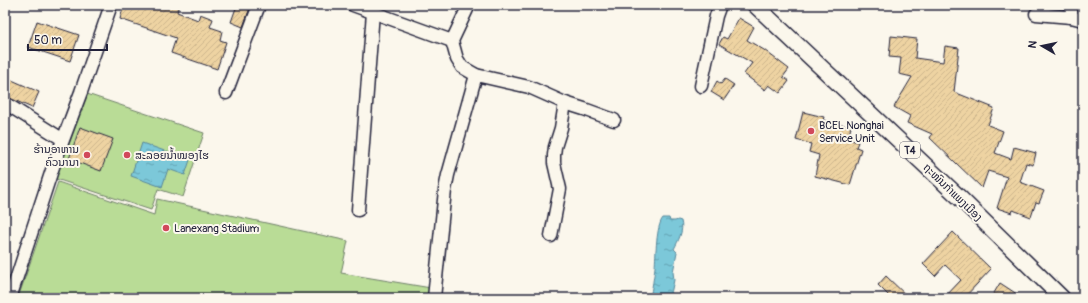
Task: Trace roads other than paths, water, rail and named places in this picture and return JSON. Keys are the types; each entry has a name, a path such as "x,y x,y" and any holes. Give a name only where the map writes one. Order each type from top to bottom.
{"main road":[{"name":"ຖະໜົນກຳແພງເມືອງ","path":"755,5 960,198 1062,298"}],"street":[{"path":"10,298 62,139 81,92 111,5"},
{"path":"226,93 259,5"},
{"path":"353,5 452,41"},
{"path":"469,5 452,41 457,59 462,67 476,75 529,87 565,103 614,120"},
{"path":"701,86 716,16 720,5"},
{"path":"1070,17 1072,5"},
{"path":"358,210 373,12"},
{"path":"1036,14 1070,17 1083,20"},
{"path":"434,298 445,190 476,75"},
{"path":"5,103 62,139"},
{"path":"551,236 560,189 554,162 554,154 561,128 565,103"}],"water":[{"path":"142,143 190,160 185,175 168,169 162,187 131,176"},
{"path":"663,218 669,218 670,221 681,221 682,225 680,236 674,249 677,252 673,272 674,280 670,298 650,298 655,271 659,227"}],"place":[{"name":"BCEL Nonghai Service Unit","path":"811,131"},
{"name":"ຮ້ານອາຫານ ຄົວນານາ","path":"87,155"},
{"name":"ສະລອຍນ້ຳໝອງໄຮ","path":"127,155"},
{"name":"Lanexang Stadium","path":"166,228"}]}
